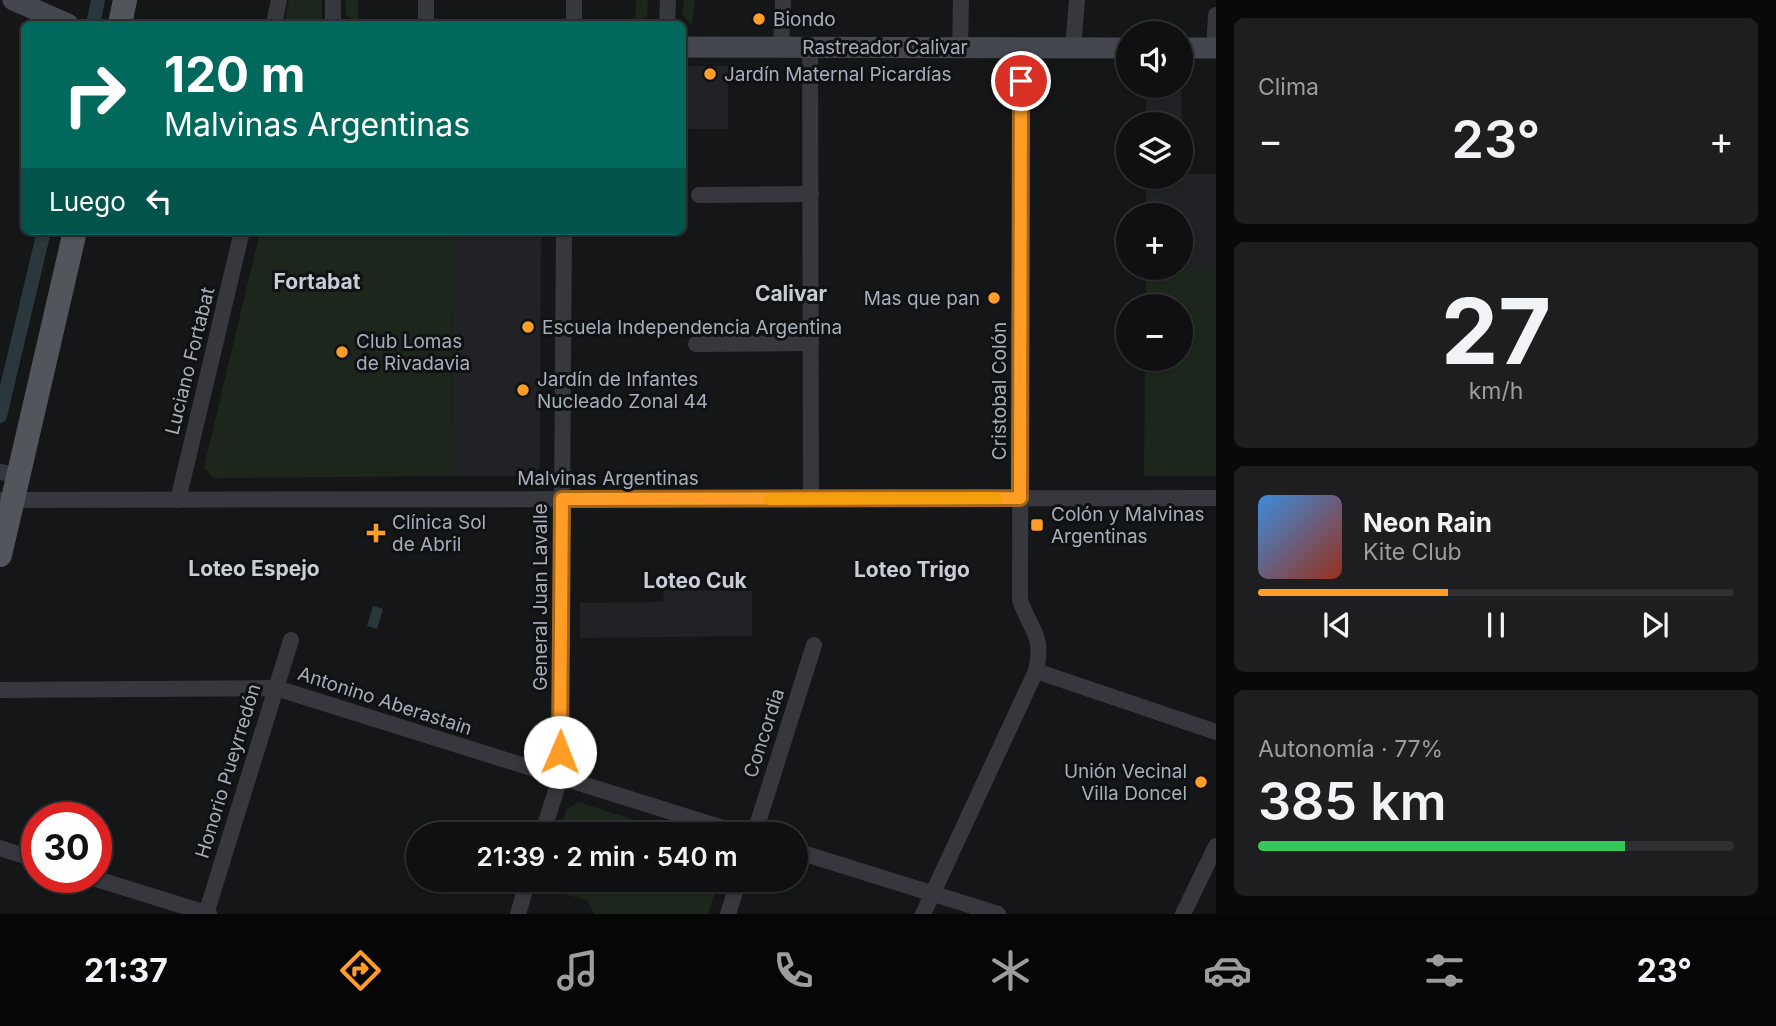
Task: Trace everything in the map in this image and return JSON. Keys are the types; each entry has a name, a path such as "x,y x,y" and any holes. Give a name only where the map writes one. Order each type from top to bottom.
{"main road":[{"path":"13,0 61,21"},
{"path":"121,21 125,0"},
{"name":"Rastreador Calivar","path":"686,47 1116,48"},
{"path":"1193,48 1215,48"},
{"path":"0,555 6,487 60,235"},
{"path":"6,487 74,235"}],"street":[{"path":"275,21 279,0"},
{"path":"333,0 333,21"},
{"path":"426,0 426,21"},
{"path":"574,0 574,21"},
{"path":"667,21 668,0"},
{"path":"781,47 783,0"},
{"path":"960,48 961,0"},
{"path":"1073,48 1077,0"},
{"path":"1215,48 1216,15"},
{"path":"810,47 811,499"},
{"name":"Cristobal Colón","path":"923,914 1035,671 1040,651 1038,637 1020,600 1021,48"},
{"path":"699,195 811,194"},
{"name":"Luciano Fortabat","path":"178,500 241,235"},
{"name":"General Juan Lavalle","path":"546,822 560,778 564,235"},
{"path":"696,344 811,343"},
{"name":"Malvinas Argentinas","path":"6,487 178,500 1216,498"},
{"name":"Honorio Pueyrredón","path":"207,914 291,640"},
{"name":"Concordia","path":"758,822 814,645"},
{"path":"1035,671 1216,732"},
{"name":"Antonino Aberastain","path":"0,690 276,688 703,822"},
{"path":"1183,914 1216,846"},
{"path":"0,849 21,855"},
{"path":"808,855 998,914"},
{"path":"112,884 207,914"},
{"path":"518,914 524,892"},
{"path":"729,914 735,892"}],"shaded area":[{"path":"289,0 322,0 322,18 319,21 288,21 285,17"},
{"path":"345,0 358,0 358,21 352,21 346,14"},
{"path":"636,0 648,0 647,16 635,21"},
{"path":"684,0 695,0 692,26 682,14"},
{"name":"Jardín Maternal Picardías","path":"688,66 728,66 728,129 688,129"},
{"path":"1146,98 1182,98 1182,112 1146,112"},
{"path":"1193,174 1216,174 1216,269 1193,269 1193,203 1146,203 1146,189 1193,189"},
{"name":"Escuela Independencia Argentina","path":"453,235 541,235 540,467 531,476 452,476"},
{"name":"Club Lomas de Rivadavia","path":"453,235 452,476 213,478 204,467 259,236"},
{"path":"1193,269 1216,269 1216,476 1144,476 1145,371 1193,371 1193,294 1146,294 1146,280 1193,280"},
{"path":"664,590 752,591 752,636 580,638 580,603 663,602"},
{"path":"373,606 383,609 377,629 367,626"},
{"path":"578,802 641,822 562,822 567,809"},
{"path":"554,892 715,892 708,914 594,914 587,900"}],"waterway":[{"path":"94,21 98,0"},
{"path":"0,416 43,235"}],"slow traffic":[{"path":"770,499 996,498"}],"place":[{"name":"Biondo","path":"759,19"},
{"name":"Jardín Maternal Picardías","path":"710,74"},
{"name":"Mas que pan","path":"994,298"},
{"name":"Escuela Independencia Argentina","path":"528,327"},
{"name":"Club Lomas de Rivadavia","path":"342,352"},
{"name":"Jardín de Infantes Nucleado Zonal 44","path":"523,390"},
{"name":"Colón y Malvinas Argentinas","path":"1037,525"},
{"name":"Clínica Sol de Abril","path":"376,533"},
{"name":"Unión Vecinal Villa Doncel","path":"1201,782"}],"district":[{"name":"Fortabat","path":"317,281"},
{"name":"Calivar","path":"791,293"},
{"name":"Loteo Espejo","path":"254,568"},
{"name":"Loteo Trigo","path":"912,569"},
{"name":"Loteo Cuk","path":"695,580"}],"route":[{"path":"560,752 562,499 1020,498 1021,81"}]}
